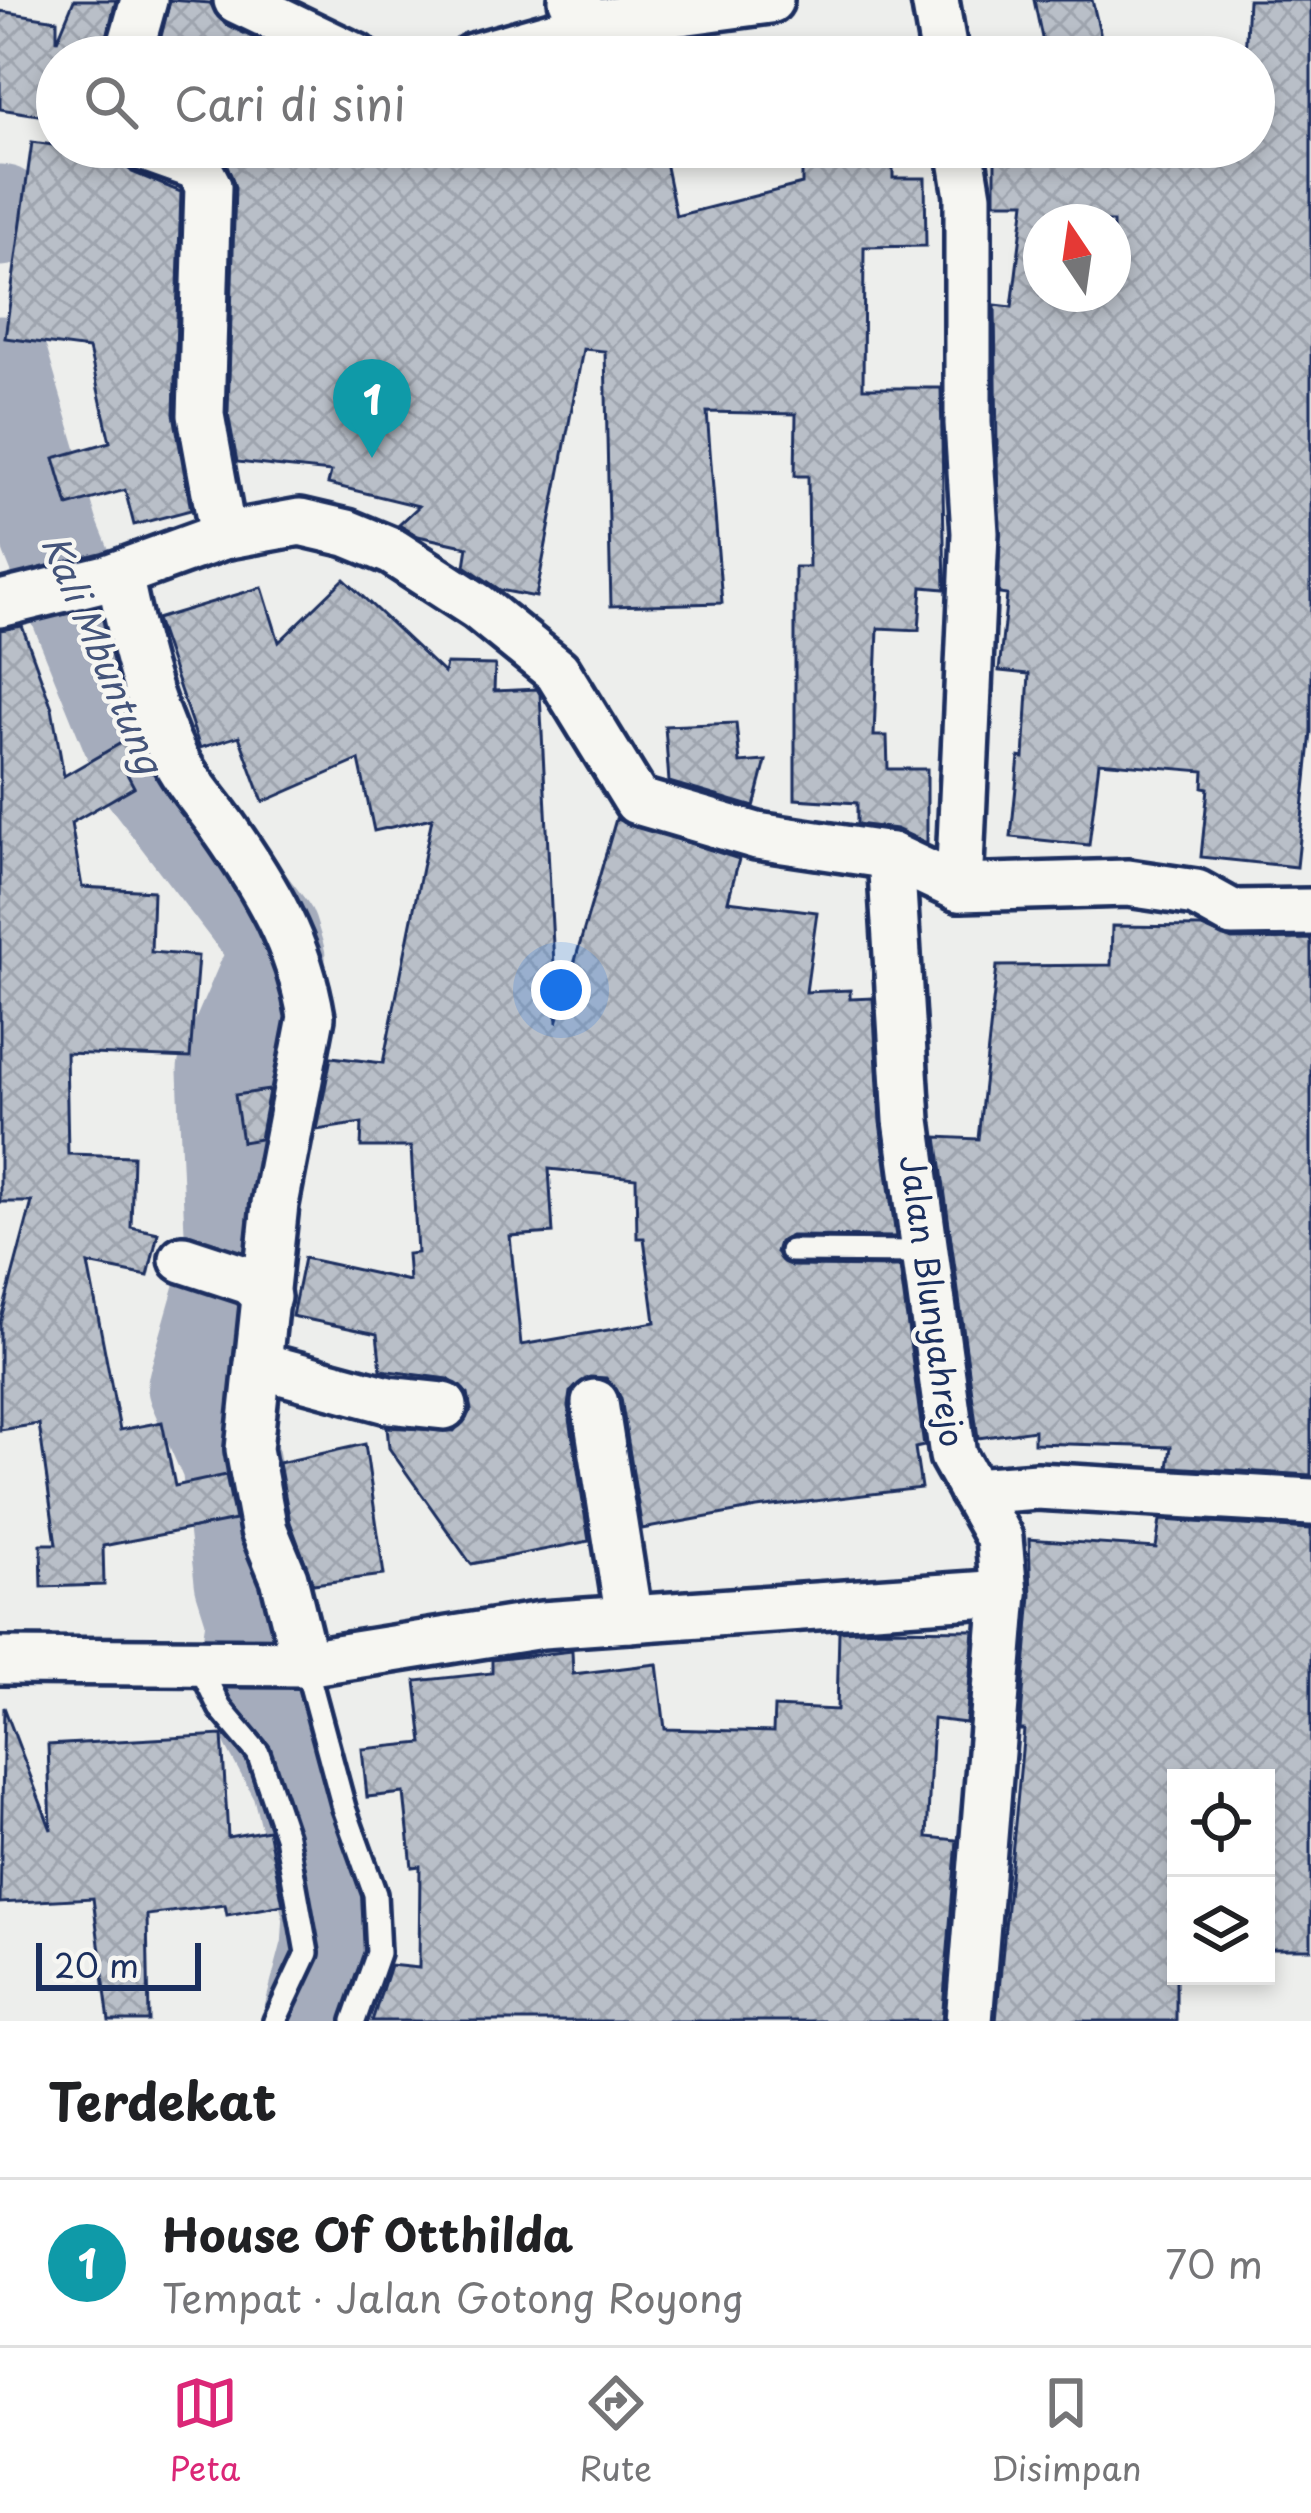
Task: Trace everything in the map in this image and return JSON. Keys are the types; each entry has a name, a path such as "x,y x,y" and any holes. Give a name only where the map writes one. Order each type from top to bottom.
{"street":[{"path":"134,36 144,0"},
{"path":"237,0 312,36"},
{"path":"524,36 582,12 770,0"},
{"path":"935,0 941,36"},
{"path":"199,168 208,186 201,416 223,536"},
{"path":"959,888 975,532 968,423 968,196 963,168"},
{"path":"9,602 114,575 223,536 300,522 393,552 478,607 557,671 637,801 757,836 891,856 959,888 1128,883 1196,892 1232,913 1311,912"},
{"path":"114,575 138,662 176,762 272,899 299,956 307,991 311,1018 275,1204 228,1276 258,1365 249,1448 264,1530 284,1578 305,1663"},
{"name":"Jalan Blunyahrejo","path":"891,856 907,1120 953,1456 999,1538 1004,1594 969,2021"},
{"path":"258,1365 388,1400 444,1406"},
{"path":"595,1403 629,1619"},
{"path":"972,1491 1037,1486 1311,1502"},
{"path":"0,1661 305,1663 542,1625 1004,1594"}],"lane":[{"path":"790,1251 923,1252"},
{"path":"204,1663 220,1708 258,1754 286,1836 307,1953 275,2021"},
{"path":"305,1663 332,1771 375,1894 378,1953 354,2021"}],"building":[{"path":"74,0 116,0 107,36 59,36"},
{"path":"170,0 210,3 225,24 250,36 161,36"},
{"path":"1034,0 1092,0 1101,36 1042,36"},
{"path":"1248,0 1311,0 1311,732 1297,867 1201,857 1208,788 1203,787 1204,771 1099,762 1089,845 1011,837 1019,757 1024,758 1029,674 999,671 1007,595 999,594 995,305 1012,307 1023,218 1023,312 1131,312 1131,204 995,202 995,168 1275,168 1275,36 1246,36"},
{"path":"0,11 57,20 57,36 36,36 36,115 0,109"},
{"path":"32,142 36,143 36,168 128,168 181,192 174,414 191,510 134,525 125,490 68,506 54,458 110,442 89,349 5,338"},
{"path":"228,168 666,168 676,216 802,184 802,168 893,168 893,178 925,178 926,246 864,247 863,388 941,388 945,589 922,587 919,630 878,628 874,736 887,736 888,769 927,769 927,843 896,829 857,824 857,803 795,799 795,567 809,567 808,476 795,476 796,414 707,412 722,603 611,606 605,351 583,349 536,597 500,590 465,566 468,547 418,536 399,525 419,506 328,484 331,472 237,462 228,413 235,187"},
{"path":"344,579 444,673 446,664 495,665 494,691 537,689 557,1023 616,819 739,859 728,901 817,912 806,992 850,990 850,999 873,998 880,1122 896,1237 791,1236 779,1242 776,1252 791,1266 900,1267 924,1446 915,1448 921,1488 757,1508 642,1529 621,1398 606,1378 590,1377 570,1392 568,1406 589,1541 471,1564 389,1448 387,1427 454,1431 471,1410 468,1394 448,1379 381,1370 377,1334 292,1316 304,1258 409,1281 407,1254 417,1253 411,1147 361,1147 362,1123 317,1130 331,1057 383,1063 432,818 374,831 359,760 263,802 239,736 200,748 156,619 262,587 279,642","holes":["549,1169 636,1178 637,1238 644,1238 655,1322 521,1345 510,1236 553,1233"]},
{"path":"22,626 52,708 64,776 135,735 148,765 126,772 134,787 71,823 82,887 153,891 151,952 198,956 190,1058 66,1053 68,1154 133,1156 131,1227 158,1233 148,1276 88,1264 120,1430 162,1422 175,1486 226,1475 235,1520 103,1546 104,1585 42,1587 41,1544 56,1544 39,1424 0,1430 0,1322 32,1202 0,1202 0,630"},
{"path":"736,723 740,763 766,761 754,807 669,782 665,726"},
{"path":"1112,926 1202,927 1232,940 1311,939 1311,1475 1168,1467 1171,1447 1034,1443 1034,1430 978,1438 937,1137 978,1139 997,966 1111,965"},
{"path":"269,1090 260,1139 242,1142 235,1095"},
{"path":"365,1444 384,1575 313,1584 290,1522 279,1463"},
{"path":"1160,1520 1311,1529 1311,1949 1275,1949 1275,1769 1167,1769 1167,1985 1176,1985 1176,2021 996,2021 1024,1730 1020,1730 1031,1595 1029,1539 1156,1548"},
{"path":"974,1630 966,1723 933,1719 927,1837 957,1840 942,2021 372,2021 390,1965 419,1968 420,1866 412,1867 404,1793 367,1797 362,1749 423,1743 416,1681 492,1673 492,1660 572,1651 573,1674 657,1664 665,1729 773,1732 774,1707 837,1710 839,1631"},
{"path":"4,1707 51,1830 48,1745 222,1735 228,1837 268,1830 283,1905 227,1915 225,1905 147,1915 149,2021 109,2021 93,1898 0,1903"}],"waterway":[{"name":"Kali Mbuntung","path":"0,365 50,536 147,774 268,932 276,958 227,1071 235,1254 197,1386 231,1464 244,1580 256,1618 250,1656 270,1724 300,1780 333,1915 331,1949 312,2021"}],"place":[{"name":"House Of Otthilda","path":"372,458"}]}
